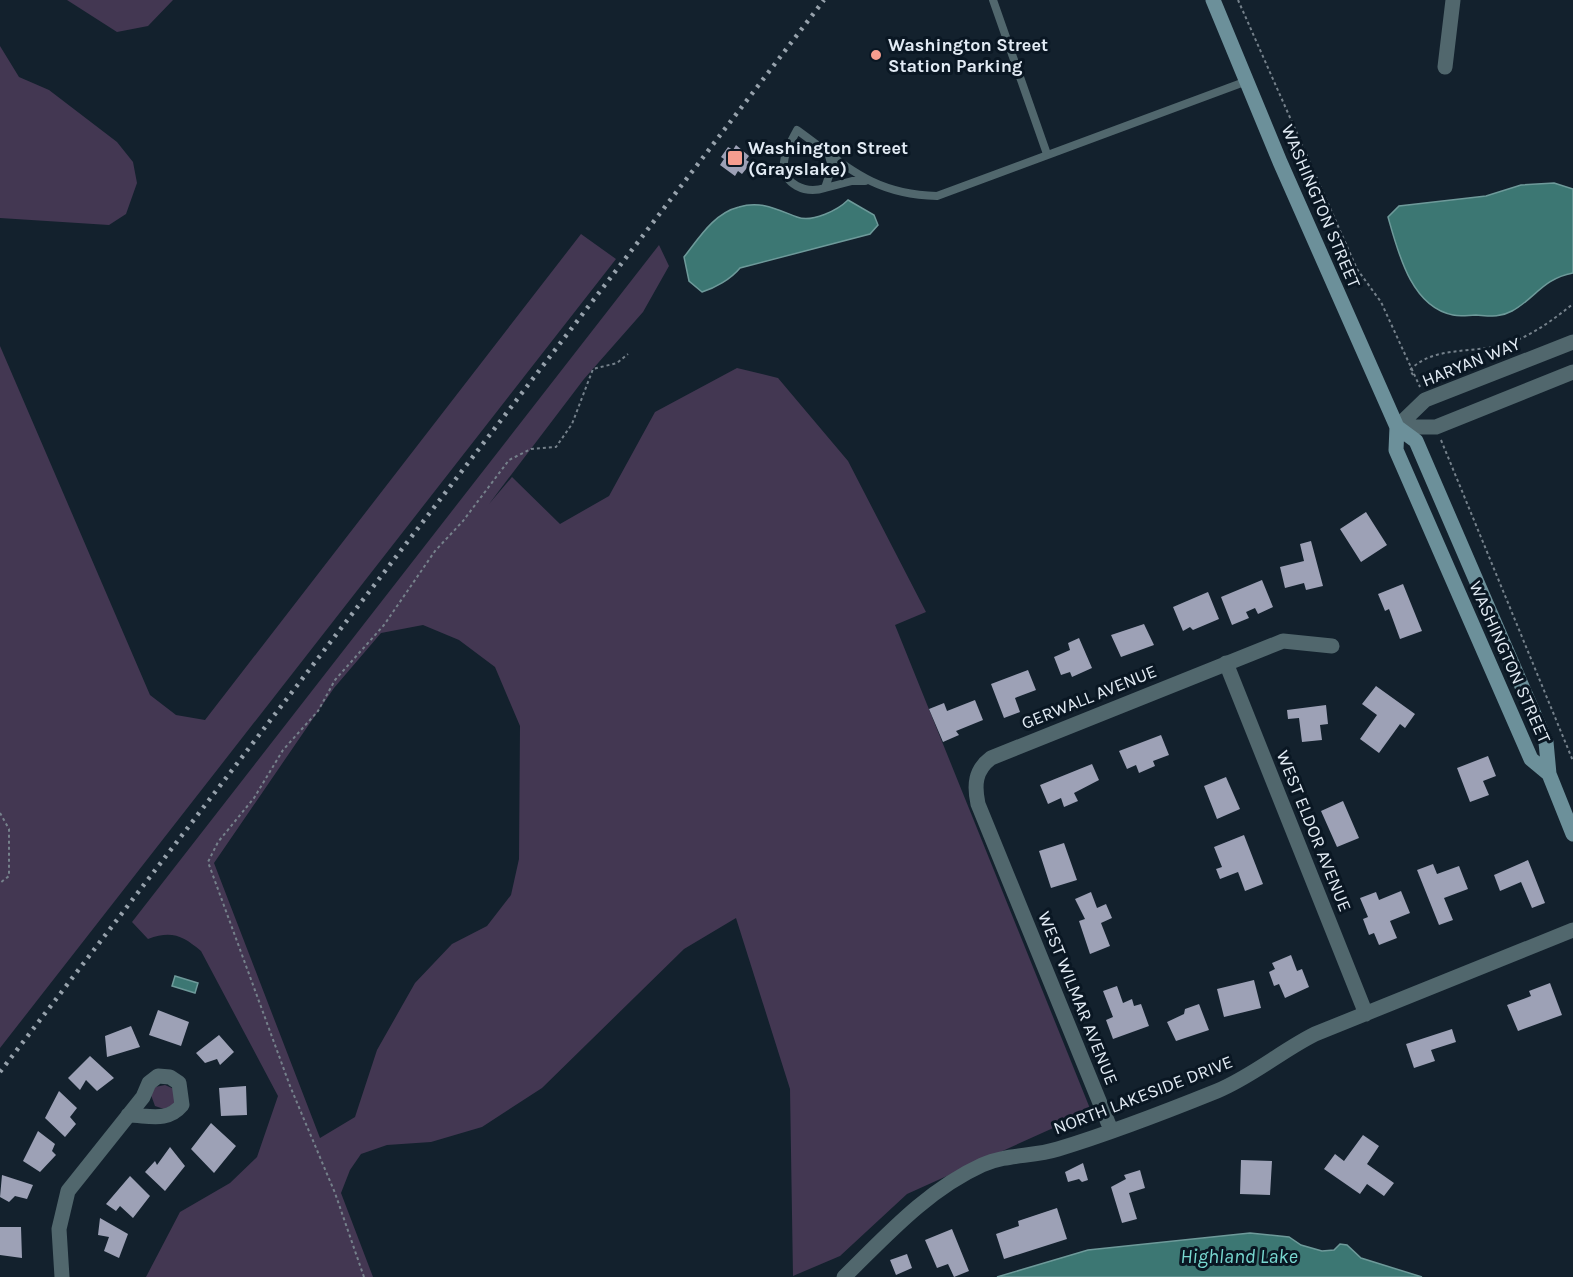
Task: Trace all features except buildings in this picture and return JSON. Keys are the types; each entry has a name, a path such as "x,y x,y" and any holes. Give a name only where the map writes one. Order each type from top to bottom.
{"main road":[{"name":"WASHINGTON STREET","path":"1214,0 1396,427 1396,450 1532,759 1549,774"},
{"name":"WASHINGTON STREET","path":"1396,427 1416,441 1546,742 1549,774 1573,834"}],"street":[{"path":"1445,67 1453,0"},
{"name":"HARYAN WAY","path":"1396,427 1425,400 1573,342"},
{"path":"1396,427 1436,428 1573,372"},
{"name":"GERWALL AVENUE","path":"1010,881 975,790 979,770 991,758 1283,641 1332,646"},
{"name":"WEST ELDOR AVENUE","path":"1226,663 1366,1014"},
{"name":"WEST WILMAR AVENUE","path":"1010,881 1111,1130"},
{"name":"NORTH LAKESIDE DRIVE","path":"844,1277 924,1202 983,1165 1020,1154 1056,1150 1218,1090 1255,1073 1286,1049 1573,930"},
{"path":"62,1277 59,1230 68,1191 128,1115"}],"lane":[{"path":"993,0 1047,154"},
{"path":"865,181 797,130 786,153 784,164 786,176 803,189 816,191 852,181 865,181 910,195 937,196 1247,81"},
{"path":"825,188 832,167 828,152"}],"path":[{"path":"1238,0 1357,269 1381,302 1425,400"},
{"path":"1412,369 1417,363 1433,356 1497,346 1518,340 1536,332 1573,304"},
{"path":"364,1277 335,1193 290,1086 208,862 218,842 254,798 283,750 318,711 336,680 384,625 435,551 463,521 509,460 531,449 556,447 572,424 593,369 617,363 627,354"},
{"path":"1436,428 1573,761"},
{"path":"0,813 9,830 9,876 0,883"}],"shaded area":[{"path":"67,0 173,0 148,26 117,32"},
{"path":"0,46 19,77 49,90 117,142 133,162 137,183 126,214 109,225 0,218"},
{"path":"581,234 616,259 0,1048 0,346 150,695 176,715 205,720"},
{"path":"659,245 669,266 643,312 584,379 489,504 512,477 560,524 609,496 655,412 737,368 778,378 848,461 926,612 895,625 1091,1111 907,1194 840,1256 793,1276 790,1089 736,918 684,949 542,1088 482,1127 431,1142 387,1145 361,1154 350,1170 341,1193 373,1277 146,1277 180,1212 230,1183 257,1157 278,1096 201,951 177,936 164,935 148,939 132,922","holes":["423,625 459,640 495,667 520,726 519,859 511,895 487,926 452,944 415,983 377,1050 355,1117 320,1138 214,863 334,688 381,633"]},
{"path":"165,1085 174,1089 178,1103 164,1109 155,1106 151,1095 155,1087"}],"water":[{"path":"1554,183 1573,189 1573,273 1546,284 1520,306 1499,316 1453,315 1439,310 1417,290 1408,276 1396,246 1388,217 1399,206 1486,196 1521,185"},
{"path":"848,200 874,215 878,225 870,234 740,268 722,283 702,292 689,281 684,257 708,227 730,210 747,205 762,205 797,217 810,218 838,208"},
{"path":"175,976 198,983 195,993 172,986"},
{"name":"Highland Lake","path":"1250,1233 1289,1237 1301,1245 1322,1251 1334,1250 1340,1244 1347,1245 1361,1258 1422,1277 997,1277 1088,1250"}],"railway":[{"path":"0,1072 824,0"}],"place":[{"name":"Washington Street Station Parking","path":"876,55"},
{"name":"Washington Street (Grayslake)","path":"735,158"}]}
